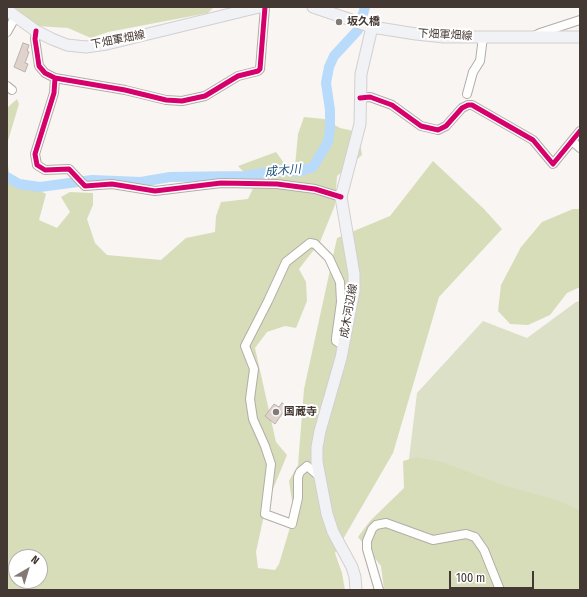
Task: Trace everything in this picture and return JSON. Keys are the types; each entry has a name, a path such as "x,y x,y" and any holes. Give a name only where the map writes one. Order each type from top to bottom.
{"main road":[{"name":"下畑軍畑線","path":"11,13 36,31 67,45 86,47 100,45 259,7"},
{"name":"下畑軍畑線","path":"313,7 365,24 423,35 483,37 580,37"},
{"name":"成木河辺線","path":"356,590 355,577 352,567 330,525 317,462 318,439 352,305 354,278 341,197 360,124 361,74 365,24"}],"street":[{"path":"36,31 35,39 39,66 55,78 174,101 205,96 232,78 258,71 260,68 265,7"},
{"path":"7,32 11,13"},
{"path":"533,37 540,33 580,20"},
{"path":"467,94 473,72 480,62 483,37"},
{"path":"55,78 54,93 35,154 35,161 39,167 45,170 70,169 80,183 85,186 112,184 155,191 221,183 277,184 315,189 341,197"},
{"path":"360,98 370,97 392,106 421,126 438,130 446,126 462,108 472,105 533,140 553,164 580,132"},
{"path":"572,141 580,148"},
{"path":"320,477 307,466 300,472 298,477 298,498 292,524 265,514 271,464 253,419 250,399 254,369 245,346 286,262 310,243 315,244 329,258 340,282 341,302 336,341 343,345"},
{"path":"379,590 367,549 367,541 372,529 381,523 394,524 433,540 470,534 481,544 500,590"}],"green space":[{"path":"14,7 214,7 208,13 108,32 91,38 68,28 36,26"},
{"path":"17,99 19,104 7,144 7,108"},
{"path":"304,117 324,119 340,128 358,132 362,155 337,176 335,205 320,242 299,269 306,282 307,301 296,328 285,326 267,332 255,348 276,442 287,455 266,506 256,552 258,568 275,570 279,564 294,514 289,481 298,465 304,389 337,238 390,216 433,161 484,209 502,229 439,297 393,453 335,553 342,573 345,590 7,590 7,158 9,173 46,194 39,220 57,228 70,212 61,197 70,192 93,193 93,205 87,219 95,243 107,255 161,260 186,238 215,232 216,216 221,202 248,199 255,184 238,166 276,152 284,163 295,166 298,134"},
{"path":"573,209 580,209 580,287 567,293 550,315 528,325 510,324 498,311 501,285 521,247 542,222"},
{"path":"580,301 580,589 408,467 417,393 483,321 527,338 576,302"},
{"path":"417,457 442,462 506,486 557,500 580,510 580,590 384,590 381,566 358,537 370,521 404,488 403,461"}],"building":[{"path":"23,43 29,45 27,51 29,52 25,63 28,64 25,72 14,67"},
{"name":"国蔵寺","path":"282,403 287,407 275,424 265,416 274,404 279,407"}],"waterway":[{"name":"成木川","path":"7,177 19,184 40,187 92,180 141,182 170,177 245,176 280,170 298,172 313,167 328,142 330,110 326,83 329,67 334,56 358,30 365,7"}],"cycle path":[{"path":"36,31 35,39 39,66 45,73 55,78 125,90 166,100 182,101 205,96 238,76 258,71 260,69 265,7"},
{"path":"55,78 54,93 35,154 37,165 45,170 69,169 85,186 112,184 155,191 221,183 277,184 315,189 341,197"},
{"path":"360,98 370,97 392,105 421,126 438,130 446,126 462,108 472,105 533,140 553,164 580,131"}],"place":[{"name":"坂久橋","path":"339,22"},
{"name":"国蔵寺","path":"276,412"}]}
